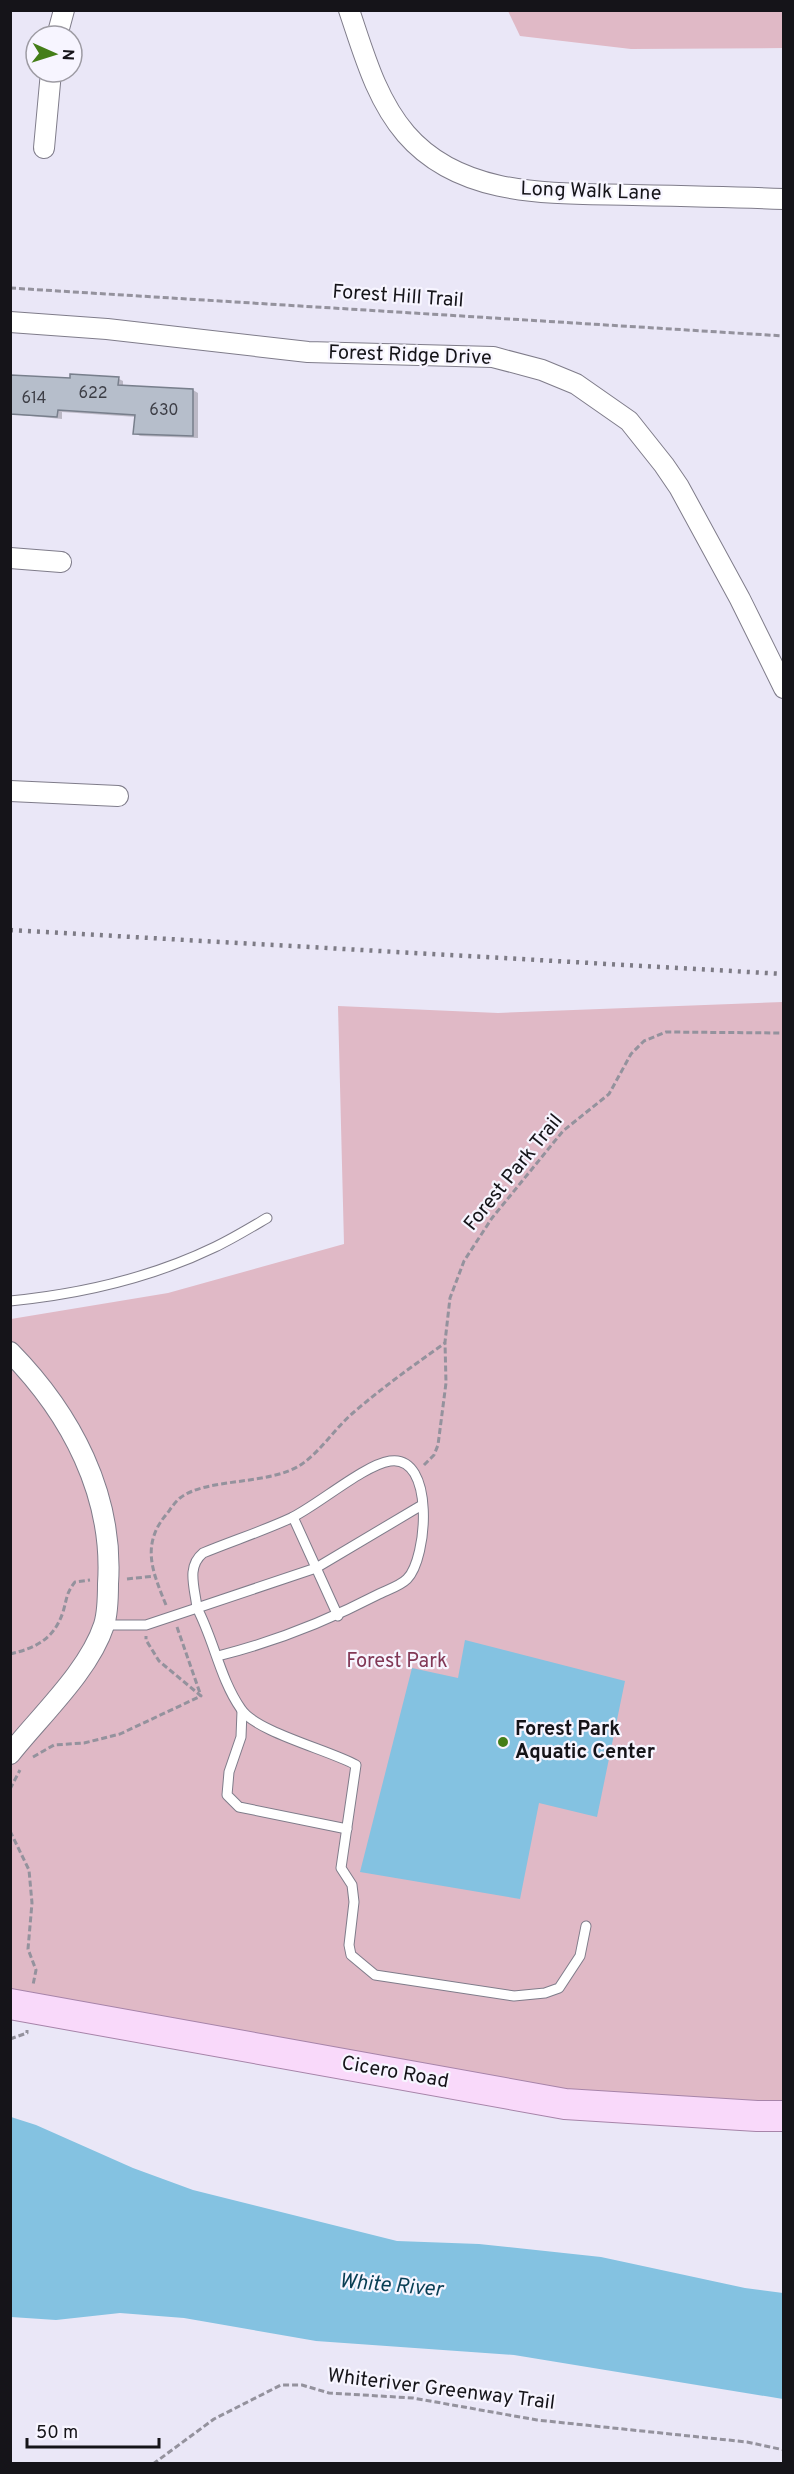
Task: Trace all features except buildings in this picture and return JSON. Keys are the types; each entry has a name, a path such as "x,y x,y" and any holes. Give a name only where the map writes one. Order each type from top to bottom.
{"main road":[{"name":"Cicero Road","path":"20,2005 565,2104 783,2116"}],"street":[{"name":"Long Walk Lane","path":"350,10 375,84 389,110 414,141 427,153 454,170 483,182 533,192 783,199"},
{"path":"44,148 50,84"},
{"name":"Forest Ridge Drive","path":"10,322 107,329 308,352 493,357 542,370 576,384 629,422 679,487 740,599 783,688"},
{"path":"10,558 61,562"},
{"path":"10,791 118,796"},
{"path":"10,1352 33,1375 55,1403 82,1453 101,1502 110,1556 104,1625 20,1760"}],"lane":[{"path":"10,1301 53,1296 120,1282 215,1247 267,1218"},
{"path":"218,1656 259,1646 338,1616 406,1579 419,1558 423,1537 422,1505 421,1486 416,1473 402,1462 389,1461 372,1468 293,1517 203,1553 195,1559 192,1567 198,1608 208,1628 218,1656 227,1681 242,1711 261,1725 338,1755 356,1765 341,1868 352,1885 349,1945 351,1955 375,1976 513,1996 546,1993 559,1988 580,1956 586,1926"},
{"path":"104,1625 146,1625 316,1568 422,1505"},
{"path":"293,1517 338,1616"},
{"path":"242,1711 241,1737 229,1772 227,1795 239,1807 347,1828"}],"path":[{"name":"Forest Hill Trail","path":"10,288 783,336"},
{"name":"Forest Park Trail","path":"424,1466 434,1455 438,1445 446,1383 445,1342 450,1299 465,1261 492,1218 563,1131 609,1094 631,1054 644,1041 666,1032 783,1033"},
{"path":"201,1696 179,1630 171,1617 155,1576 150,1549 152,1538 161,1520 181,1498 195,1491 279,1474 302,1464 352,1413 445,1342"},
{"path":"10,1654 32,1649 48,1638 57,1626 64,1610 67,1592 75,1582 155,1576"},
{"path":"146,1625 146,1640 159,1661 201,1696"},
{"path":"10,1789 20,1760 54,1745 84,1743 139,1727 201,1696"},
{"path":"10,1831 29,1870 32,1903 28,1949 36,1970 20,2005"},
{"name":"Whiteriver Greenway Trail","path":"153,2463 214,2419 281,2385 302,2385 329,2393 413,2398 537,2420 747,2442 783,2450"}],"green space":[{"path":"508,11 783,11 783,48 631,49 520,36"},
{"name":"Forest Park","path":"783,1002 783,2112 565,2104 11,2006 11,1319 168,1293 344,1244 338,1006 498,1013"}],"water":[{"name":"Forest Park Aquatic Center","path":"465,1640 625,1681 597,1817 539,1803 520,1899 360,1872 412,1668 458,1678"},
{"name":"White River","path":"11,2117 36,2125 133,2168 193,2190 397,2241 479,2244 601,2257 745,2288 783,2293 783,2399 514,2355 316,2341 184,2318 120,2313 56,2320 11,2317"}],"railway":[{"path":"10,930 784,974"}],"place":[{"name":"Forest Park Aquatic Center","path":"503,1742"}]}
